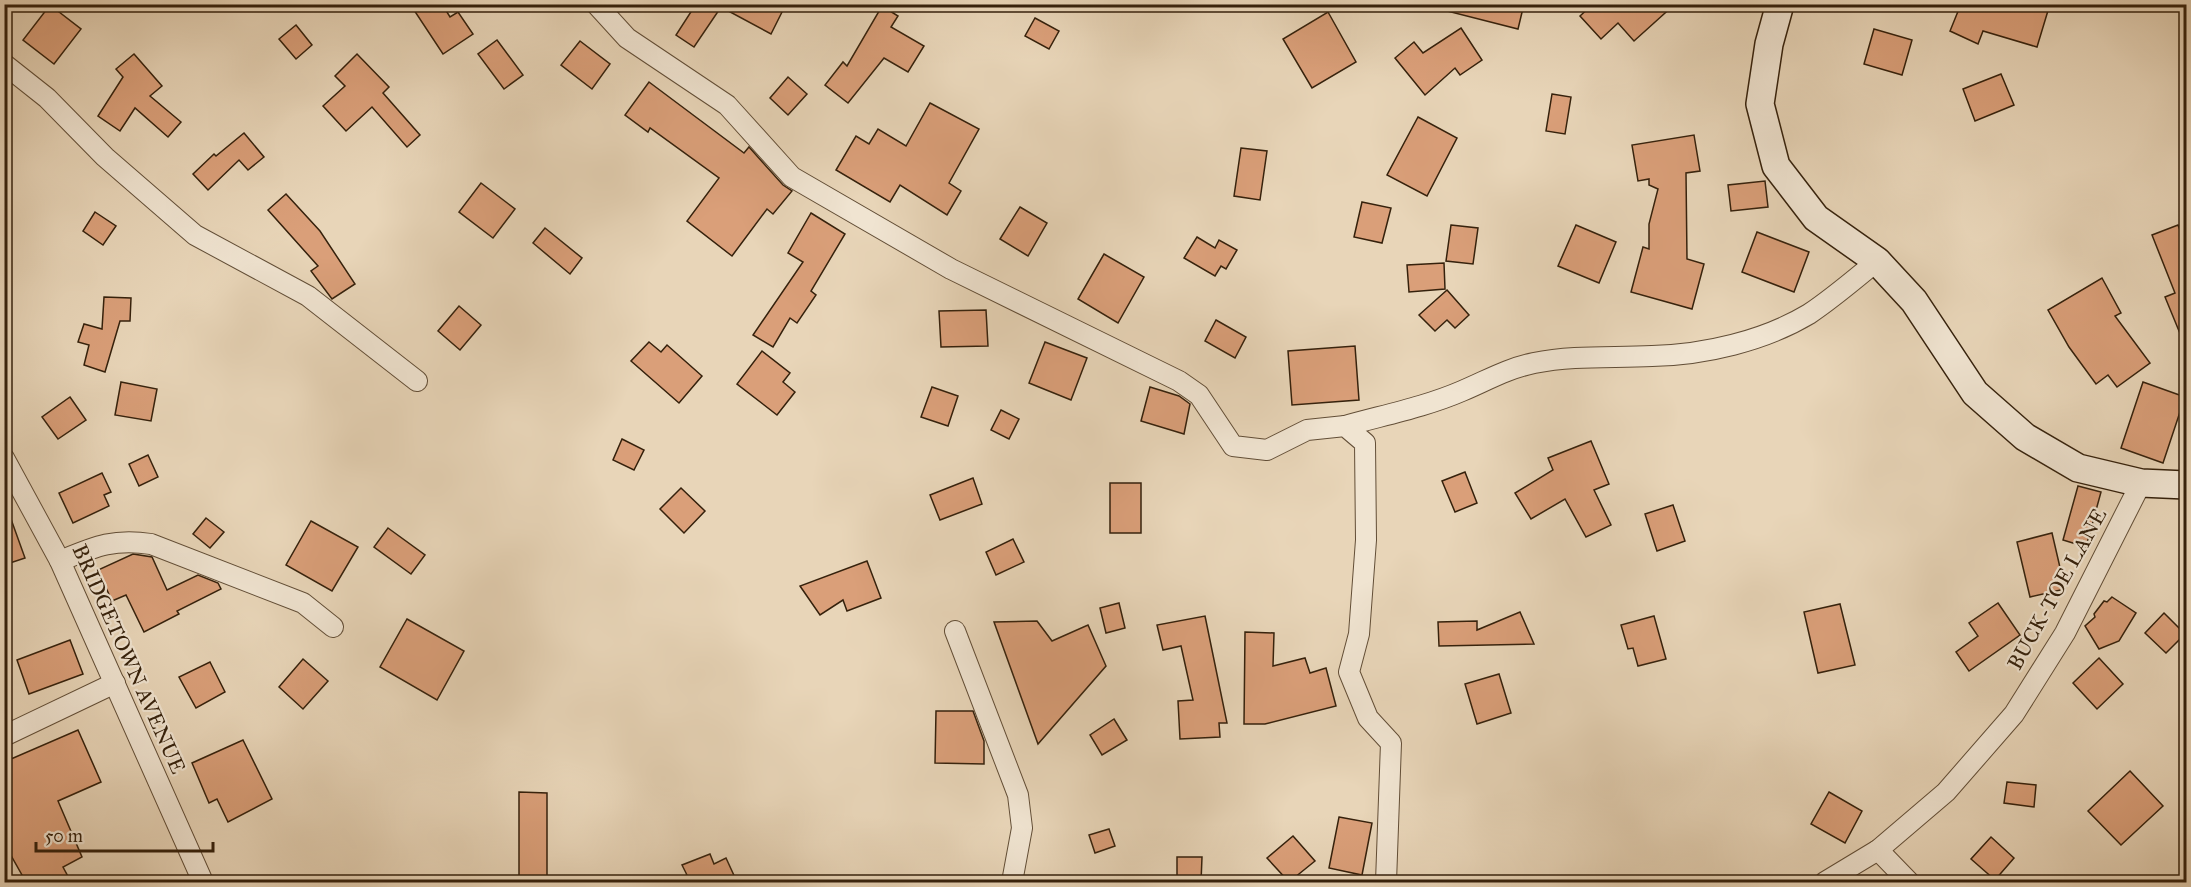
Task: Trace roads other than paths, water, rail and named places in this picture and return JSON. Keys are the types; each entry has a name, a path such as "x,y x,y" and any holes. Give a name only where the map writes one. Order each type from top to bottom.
{"street":[{"path":"597,4 627,38 727,105 792,177 951,269 1179,381 1198,395 1233,446 1267,450 1307,430 1345,426 1423,405 1463,390 1500,371 1534,363 1574,356 1653,356 1716,349 1752,338 1807,315 1877,261"},
{"path":"1780,4 1769,44 1760,104 1776,166 1816,218 1877,261 1914,301 1975,393 2025,437 2078,468 2141,483 2187,485"},
{"path":"4,64 47,98 105,157 195,235 308,296 417,381"},
{"path":"1345,426 1365,443 1363,576 1359,634 1350,672 1368,718 1391,743 1386,882"},
{"name":"BRIDGETOWN AVENUE","path":"4,458 60,561 203,882"},
{"name":"BUCK-TOE LANE","path":"1825,882 1878,850 1946,792 2014,714 2066,633 2141,483"},
{"path":"60,561 104,543 127,540 151,544 303,603 333,627"},
{"path":"955,631 1018,795 1022,828 1012,882"},
{"path":"4,735 115,683"},
{"path":"1878,850 1910,882"}]}
